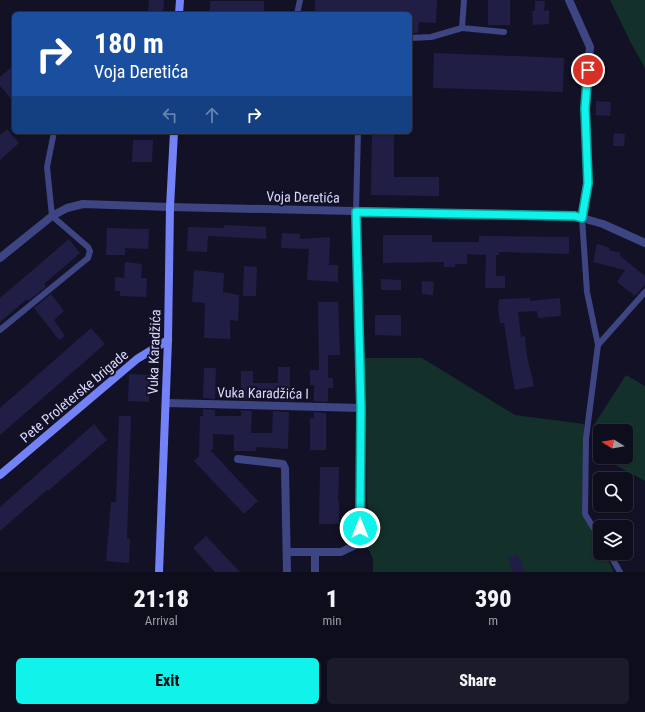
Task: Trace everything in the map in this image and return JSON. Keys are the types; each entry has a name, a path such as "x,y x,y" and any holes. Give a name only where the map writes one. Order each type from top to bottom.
{"street":[{"path":"179,12 180,0"},
{"path":"569,0 590,47 585,108 588,183 582,218"},
{"name":"Vuka Karadžića","path":"159,572 168,340 170,207 174,134"},
{"name":"Voja Deretića","path":"0,258 52,216 66,208 82,204 356,212 575,216 603,224 645,243"},
{"path":"287,552 341,552 360,543 361,408 356,212"},
{"name":"Pete Proleterske brigade","path":"0,475 137,359 168,340"},
{"name":"Vuka Karadžića I","path":"166,403 361,408"},
{"path":"238,459 283,464 285,468 287,572"},
{"path":"315,553 315,572"}],"lane":[{"path":"297,12 300,0"},
{"path":"462,28 464,0"},
{"path":"412,38 431,37 462,28 504,32"},
{"path":"0,330 88,258 89,255 88,247 52,216 47,167 54,134"},
{"path":"356,212 358,134"},
{"path":"582,218 587,292 598,345 586,438 585,514 593,527"},
{"path":"598,345 645,292"},
{"path":"613,560 620,572"}],"green space":[{"path":"610,0 645,0 645,68 631,43"},
{"path":"365,358 422,358 515,415 584,424 582,513 593,534 593,560 608,560 614,572 373,572 373,559 368,548"},
{"path":"626,375 645,386 645,481 633,474 633,472 628,472 614,464 633,464 633,424 595,424"}],"building":[{"path":"149,0 164,0 163,12 148,12"},
{"path":"315,0 437,0 436,23 419,22 418,33 412,33 412,12 315,12"},
{"path":"488,0 510,0 510,25 488,25"},
{"path":"210,1 264,1 264,12 210,12"},
{"path":"535,1 545,1 544,11 549,10 549,24 533,25 532,11 535,11"},
{"path":"434,53 564,58 563,92 433,88"},
{"path":"12,67 12,100 0,86 0,77"},
{"path":"596,101 611,102 610,116 596,115"},
{"path":"7,129 19,143 0,160 0,135"},
{"path":"614,133 625,134 624,146 613,146"},
{"path":"372,134 394,134 394,177 439,177 439,196 371,195"},
{"path":"133,140 153,140 152,162 132,162"},
{"path":"224,225 266,227 266,239 208,236 207,252 187,251 188,227 224,228"},
{"path":"107,228 149,229 148,249 125,248 125,255 106,255"},
{"path":"282,233 300,234 300,239 330,237 329,265 338,265 338,282 307,280 309,249 281,248"},
{"path":"383,235 432,235 432,242 479,242 479,236 569,237 569,254 499,252 499,255 496,255 496,276 505,276 505,288 485,288 486,255 467,254 467,264 455,264 455,267 444,267 444,262 383,263"},
{"path":"69,239 80,253 44,284 46,287 28,301 27,299 0,322 0,298"},
{"path":"597,244 610,248 609,250 621,253 620,256 645,276 645,285 635,296 617,282 625,270 593,262"},
{"path":"125,262 142,264 141,278 147,278 146,297 120,296 120,291 115,291 115,277 124,278"},
{"path":"244,266 257,267 256,296 243,296"},
{"path":"194,270 224,273 223,292 239,295 238,321 230,320 230,339 204,338 205,303 192,302"},
{"path":"381,279 401,280 401,290 381,290"},
{"path":"422,281 434,282 433,295 422,294"},
{"path":"51,294 64,311 54,320 65,336 59,340 34,308"},
{"path":"530,298 530,301 560,298 561,316 538,318 537,311 518,312 521,337 525,336 527,356 534,386 515,390 504,323 500,323 498,307 499,299"},
{"path":"318,302 338,302 340,355 328,355 328,378 333,378 333,388 328,388 328,401 326,402 314,401 314,385 310,385 310,370 319,370"},
{"path":"375,315 401,315 401,336 375,335"},
{"path":"91,328 105,344 0,435 0,408"},
{"path":"278,367 290,367 290,401 271,400 271,392 253,392 252,400 241,399 241,371 253,371 253,383 278,383"},
{"path":"204,368 216,368 215,399 203,398"},
{"path":"129,374 150,375 149,402 128,401"},
{"path":"203,409 215,410 215,416 241,416 241,410 252,411 251,433 272,433 273,411 289,412 288,449 256,447 256,451 234,451 234,435 213,434 213,450 210,450 258,501 244,514 194,461 199,456 200,416 203,416"},
{"path":"314,412 326,413 326,450 310,450 310,418 314,418"},
{"path":"119,416 131,416 127,538 130,539 129,563 106,561 111,502 116,502"},
{"path":"94,424 107,440 0,531 0,507"},
{"path":"320,467 339,467 339,524 319,524"},
{"path":"206,536 240,572 215,572 193,548"},
{"path":"518,554 525,572 513,572 508,558"}],"route":[{"path":"360,528 361,408 356,212 575,216 582,218 588,183 585,108 588,70"}]}
